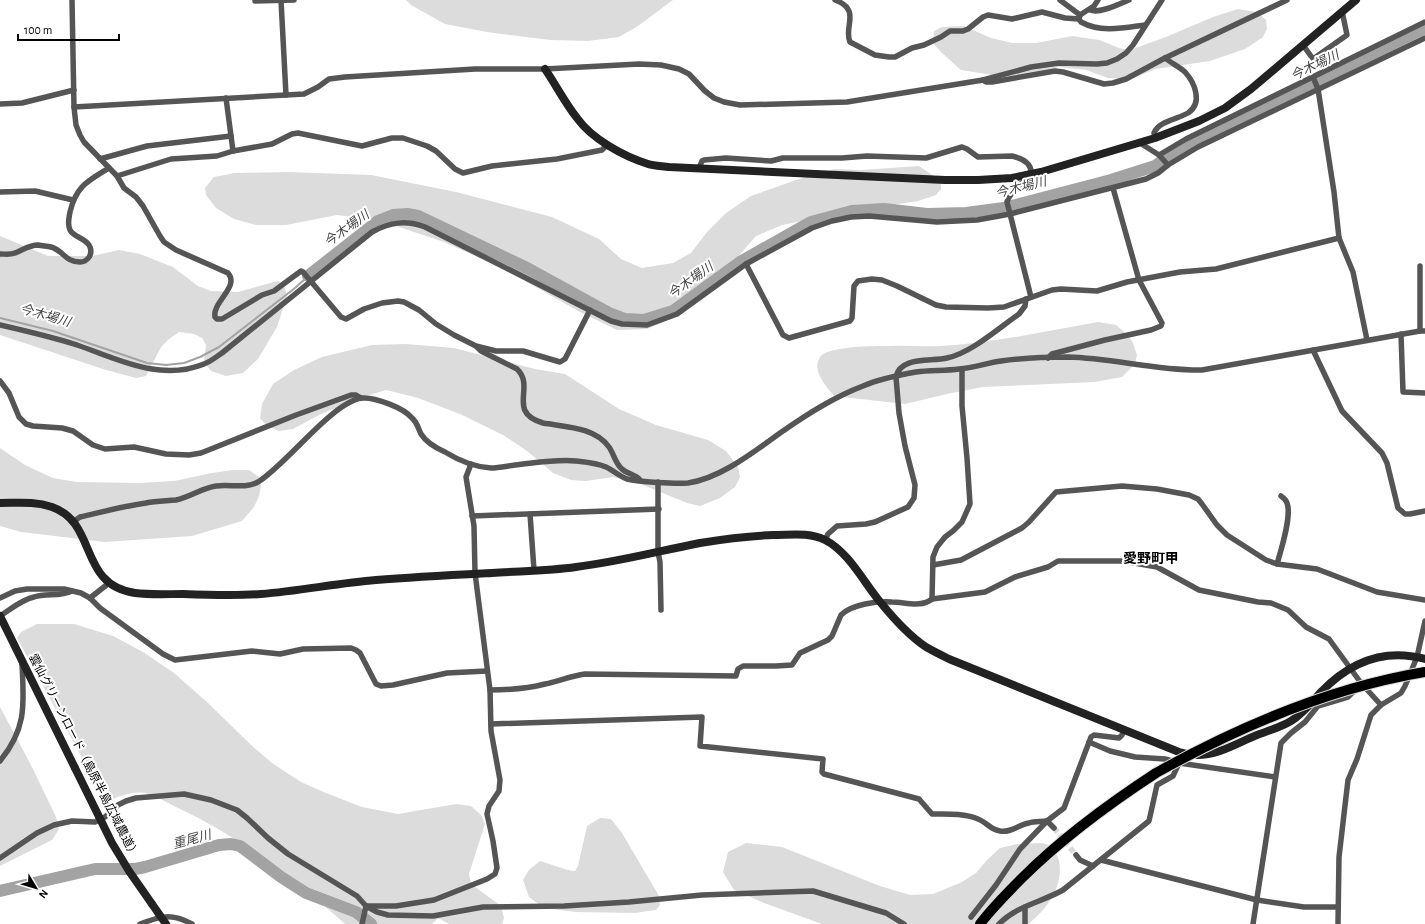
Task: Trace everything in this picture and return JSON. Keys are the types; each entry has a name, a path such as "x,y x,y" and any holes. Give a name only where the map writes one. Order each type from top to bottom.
{"highway":[{"path":"980,924 1011,889 1063,840 1094,815 1156,773 1237,730 1280,713 1373,683 1425,672"}],"street":[{"path":"72,0 74,107 76,125 80,135 84,142 117,176 124,188 136,197 164,242 176,250 228,273 231,283 215,312 215,317 217,319 222,319 262,295 274,290 301,271 344,319 364,309 382,303 398,301 404,302 419,310 436,324 476,346 496,351 523,351 557,362 565,359 590,310"},
{"path":"282,0 286,95"},
{"path":"255,1 294,0"},
{"path":"835,0 843,4 850,13 850,42 875,55 889,57 895,57 912,48 924,45 950,31 963,31 968,29 983,17 988,15 1012,19 1042,12 1065,18 1079,17 1090,10 1098,0"},
{"path":"1060,0 1079,17 1084,24 1111,30 1145,25"},
{"path":"1090,10 1099,10 1129,0"},
{"path":"74,107 304,94 329,80 345,77 475,69 545,69 639,64 661,64 679,69 689,74 714,98 724,102 740,105 847,102 983,80 1031,68 1059,63 1107,63 1126,53 1133,45 1162,0"},
{"path":"983,80 986,82 992,82 1055,71 1104,84 1113,83 1126,79 1165,58 1287,0"},
{"path":"545,69 577,119 607,145 626,156 649,164 699,168 945,180 1012,178 1041,172 1155,138 1199,121 1225,108 1251,89 1356,0"},
{"path":"1303,45 1313,59 1347,35 1342,11"},
{"path":"1160,156 1186,139 1425,22"},
{"path":"0,325 46,336 137,367 158,371 172,371 204,364 222,353 372,232 392,223 403,222 414,223 425,227 611,321 622,324 648,325 677,314 746,264 812,228 832,221 851,217 869,216 888,216 937,222 978,220 1008,209 1113,188 1153,176 1167,164 1198,147 1318,88 1425,38"},
{"path":"1155,138 1154,133 1159,126 1188,112 1196,101 1197,94 1184,71 1165,58"},
{"path":"1313,78 1318,88 1334,192 1339,238 1353,272 1368,340"},
{"path":"0,104 22,103 74,90"},
{"path":"226,98 233,150"},
{"path":"117,176 171,159 216,156 233,150 272,144 292,134 298,133 362,146 392,138 403,138 428,146 463,173 492,166 557,159 602,150 607,145"},
{"path":"100,159 148,146 231,136"},
{"path":"1140,142 1160,156 1167,164"},
{"path":"699,168 699,165 704,160 726,158 771,161 783,158 842,158 867,156 926,158 962,147 978,158 1017,157 1029,165 1031,170 1021,185 1008,198 1008,209 1028,298 1026,306 1019,314 970,349 946,358 905,364 897,371 896,377 899,412 905,446 915,485 914,498 908,507 875,522 838,526 828,534 825,540"},
{"path":"0,254 14,254 35,245 50,247 68,260 84,262 88,259 91,254 90,246 72,233 69,228 68,222 72,200 85,183 109,168"},
{"path":"1048,358 1052,354 1151,330 1161,326 1162,323 1139,280 1113,188"},
{"path":"0,192 35,191 72,200"},
{"path":"746,264 783,335 789,338 850,321 852,318 854,286 858,281 872,279 882,280 936,305 946,307 1004,307 1052,290 1061,289 1097,292 1127,282 1180,272 1216,269 1339,238"},
{"path":"0,381 9,393 19,417 26,424 33,426 62,428 73,432 93,445 105,449 134,447 166,454 189,455 201,453 290,417 351,395 356,395 361,398 373,399 385,403 408,414 414,419 426,440 446,453 470,464 489,468 500,468 556,461 574,461 603,466 626,478 679,484 693,482 723,471 817,408 844,394 866,384 917,372 962,369 1000,361 1068,357 1114,361 1181,371 1202,370 1422,331 1420,266"},
{"path":"1401,334 1403,392 1425,394"},
{"path":"476,346 481,351 517,369 521,373 523,378 524,409 527,415 536,421 543,423 589,431 603,441 609,448 621,469 627,474 640,480"},
{"path":"1313,350 1342,411 1382,453 1387,463 1398,508 1405,514 1425,511"},
{"path":"932,598 933,557 937,547 945,537 962,522 970,504 962,406 962,369"},
{"path":"74,522 80,517 132,505 175,500 209,488 219,486 250,486 269,474 329,417 350,403 361,398"},
{"path":"366,906 396,906 434,900 487,879 495,874 497,868 494,841 487,814 489,806 499,791 500,780 491,724 490,690 475,573 474,526 466,477 470,464"},
{"path":"658,482 658,552 660,562 661,610"},
{"path":"933,565 961,560 1022,528 1056,492 1122,486 1157,489 1189,495 1198,499 1227,535 1260,556 1277,564 1317,569 1377,592 1425,600"},
{"path":"1277,564 1288,519 1287,502 1281,496"},
{"path":"0,503 29,502 43,504 64,513 74,522 82,536 95,568 109,583 118,588 137,593 242,595 284,592 373,580 573,567 618,561 701,543 762,536 803,534 825,540 846,556 880,602 902,628 926,646 949,659 1179,752 1196,756 1208,755 1222,751 1290,722 1333,680 1350,668 1367,660 1383,656 1399,655 1421,658"},
{"path":"472,516 659,509"},
{"path":"530,514 534,570"},
{"path":"490,690 515,690 545,684 573,675 585,674 736,676 738,669 743,666 792,665 800,653 828,640 832,636 841,615 862,605 880,602 918,604 928,602 932,598 984,592 1015,577 1048,567 1058,561 1123,561 1157,567 1200,590 1258,602 1271,603 1288,610 1306,627 1329,639 1361,683 1381,705"},
{"path":"90,598 109,583"},
{"path":"1,598 15,591 27,589 64,589 81,592 90,598 100,608 163,654 175,660 252,651 280,654 303,649 351,648 360,653 376,684 381,686 393,685 447,673 487,671"},
{"path":"0,616 22,601 34,596 61,594 72,591"},
{"name":"雲仙グリーンロード（島原半島広域農道）","path":"0,616 112,843 129,871 166,924"},
{"path":"1338,924 1339,857 1348,780 1357,759 1371,715 1381,705 1401,693 1421,658 1425,621"},
{"path":"0,761 9,750 21,724 24,705 22,660"},
{"path":"1253,924 1279,748 1286,738 1305,722 1318,706 1348,697 1361,683"},
{"path":"491,724 702,717 700,746 823,759 822,772 825,775 918,798 932,814 967,815 979,819 994,830 1007,831 1028,823 1047,821"},
{"path":"970,917 996,885 1020,849 1047,821 1064,808 1091,737 1094,735 1118,738 1124,730"},
{"path":"1089,742 1110,751 1122,754 1165,759 1179,763 1275,777"},
{"path":"999,924 1011,914 1063,890 1149,821 1157,786 1173,776 1179,763"},
{"path":"0,858 37,833 54,825 72,822 95,822 105,817 118,805 136,798 184,794 211,800 237,810 288,854 357,896 366,906 377,912 388,915 433,916 483,907 629,902 702,895 813,891 886,913 904,924"},
{"path":"1047,821 1054,828"},
{"path":"1076,855 1080,860 1093,866"},
{"path":"1101,860 1257,900 1304,907 1338,907"},
{"path":"362,924 366,906"},
{"path":"1025,907 1025,924"},
{"path":"140,924 160,916 184,920 192,924"}],"shaded area":[{"path":"406,0 673,0 638,26 619,37 588,41 550,40 487,32 445,24 411,5"},
{"path":"1238,9 1257,12 1266,20 1267,29 1263,37 1245,49 1210,61 1156,69 1131,79 1108,78 1086,70 1058,67 1030,77 992,75 961,70 933,43 934,31 942,27 964,26 991,38 1012,43 1036,43 1072,36 1099,40 1119,48 1130,50 1166,37 1213,17"},
{"path":"919,166 941,181 941,189 936,195 918,201 852,211 782,225 756,236 693,305 676,317 647,329 617,330 580,312 500,267 444,242 378,220 337,215 286,225 256,225 234,219 216,208 206,195 205,188 214,177 235,173 288,172 371,175 456,192 552,217 599,239 621,259 642,268 673,263 691,253 707,232 726,213 751,196 796,180 835,169 861,170"},
{"path":"0,236 48,256 92,256 119,250 140,254 173,267 198,286 211,291 238,292 278,281 284,285 287,296 277,327 258,359 243,373 226,376 211,371 204,362 206,345 202,338 194,334 179,332 161,347 146,376 136,378 106,370 0,335"},
{"path":"1098,322 1116,325 1128,335 1133,343 1137,355 1135,364 1122,377 1095,382 983,387 905,404 834,396 823,382 818,372 817,366 821,356 833,350 843,348 874,346 935,346 981,342"},
{"path":"406,344 454,348 535,369 565,374 619,409 656,425 708,440 726,451 738,467 740,477 735,487 720,498 700,506 687,503 636,482 613,477 586,481 571,480 553,473 527,451 503,435 460,414 418,398 386,390 360,398 319,415 293,429 279,431 267,426 260,418 262,404 273,384 294,370 322,357 372,345"},
{"path":"0,448 25,465 53,478 76,482 140,483 174,481 212,473 233,470 249,470 259,477 261,486 259,496 254,507 242,521 192,536 105,542 21,532 0,526"},
{"path":"37,624 74,624 113,636 143,652 174,673 272,763 301,782 326,793 362,807 398,814 456,804 471,806 481,815 485,824 469,874 471,884 501,906 504,918 502,924 449,924 437,919 432,924 345,924 266,860 201,819 145,793 132,793 110,800 99,789 17,638 21,632"},
{"path":"0,707 32,767 56,817 59,829 52,840 0,866"},
{"path":"600,818 611,819 622,833 659,896 660,905 656,910 635,913 576,912 544,908 529,897 523,880 529,870 540,861 575,871 578,866 587,826"},
{"path":"746,843 782,847 880,886 910,895 933,894 962,882 976,873 1000,848 1017,844 1042,843 1052,846 1058,859 1060,870 1059,879 1052,896 1042,912 1028,924 822,924 764,903 734,890 723,872 728,852"}],"waterway":[{"name":"今木場川","path":"308,276 378,221 393,215 407,214 418,216 527,268 609,313 625,319 644,320 673,311 740,262 811,222 852,211 884,209 927,214 966,213 1004,208 1111,180 1155,166 1187,144 1425,28"},
{"name":"今木場川","path":"0,318 53,331 147,363 166,365 184,363 219,347 306,278"},
{"name":"重尾川","path":"0,891 95,869 135,869 145,867 219,845 231,844 240,846 281,877 306,893 356,912 371,924"}],"tunnel":[{"path":"1054,828 1076,855"}],"district":[{"name":"愛野町甲","path":"1151,559"}]}
